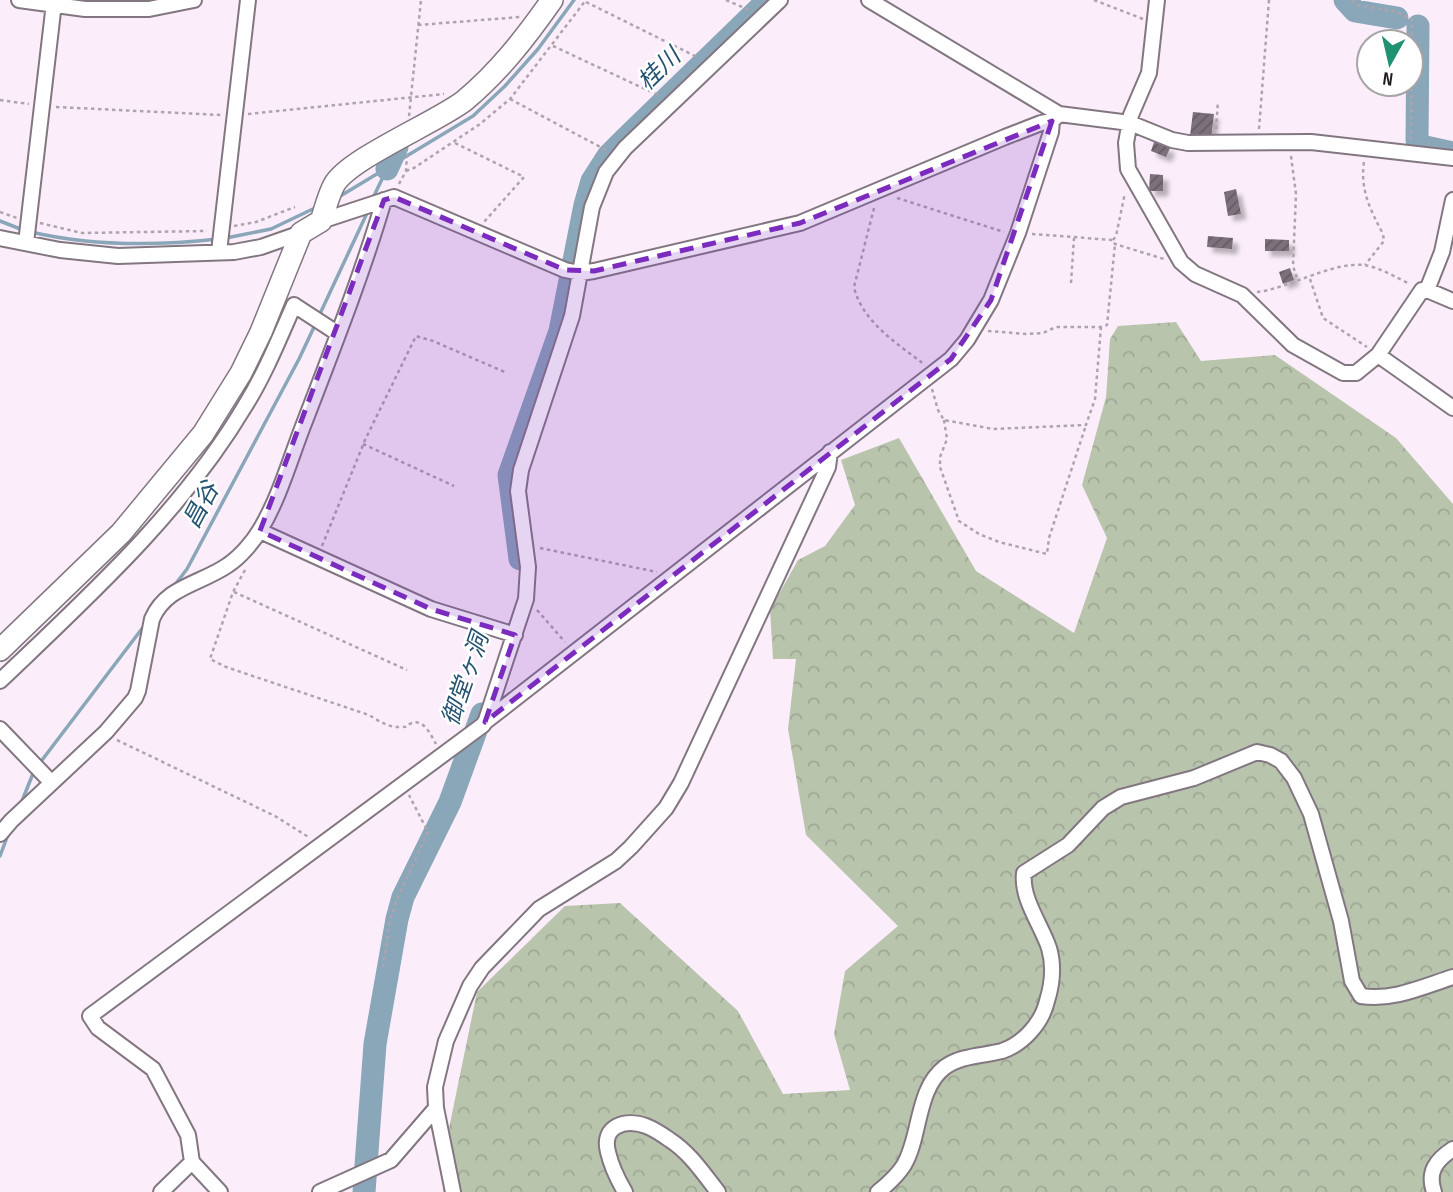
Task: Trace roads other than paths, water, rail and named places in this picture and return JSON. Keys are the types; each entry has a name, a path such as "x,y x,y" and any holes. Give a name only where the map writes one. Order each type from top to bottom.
{"street":[{"path":"19,0 85,9 149,9 194,0"},
{"path":"219,253 248,0"},
{"path":"220,1192 192,1162 188,1135 153,1069 98,1028 90,1016 484,725 526,598 528,567 518,491 521,470 572,316 592,207 606,172 625,148 780,0"},
{"path":"869,0 1056,118"},
{"path":"1157,0 1149,73 1131,115 1126,143 1128,169 1181,262 1195,274 1242,295 1293,345 1343,373 1356,373 1378,355 1425,290 1442,252 1453,200"},
{"path":"26,243 54,3"},
{"path":"321,221 334,184 349,169 408,140 463,102 500,69 546,9"},
{"path":"485,722 951,359 991,300 1017,235 1056,118"},
{"path":"0,237 98,256 219,253 261,247 301,233 321,221 394,197 535,259 580,273 800,223 1056,118 1130,123 1172,139 1188,142 1289,142 1453,158"},
{"path":"0,834 51,782 106,732 135,698 152,619 157,608 181,588 228,566 260,531 337,333 384,200"},
{"path":"0,650 121,533 203,434 246,363 301,233"},
{"path":"1425,290 1453,301"},
{"path":"0,681 122,563 208,461 246,405 294,305 337,333"},
{"path":"1378,355 1453,408"},
{"path":"453,1192 436,1108 437,1077 446,1041 470,986 482,968 539,909 616,861 648,831 666,808 681,783 828,467 830,452"},
{"path":"260,531 431,610 515,635"},
{"path":"0,729 51,782"},
{"path":"878,1192 903,1166 932,1083 945,1068 964,1058 1003,1050 1020,1042 1036,1026 1047,1003 1052,969 1049,949 1023,885 1024,873 1068,845 1103,808 1121,797 1194,778 1257,752 1270,755 1281,761 1294,778 1311,814 1341,921 1352,981 1361,996 1380,999 1390,997 1453,977"},
{"path":"320,1192 391,1160 436,1108"},
{"path":"625,1192 607,1150 608,1135 614,1126 624,1123 646,1126 671,1140 692,1159 718,1192"},
{"path":"1434,1192 1430,1182 1432,1169 1453,1149"},
{"path":"161,1192 192,1162"}],"waterway":[{"path":"337,198 473,116 538,49 574,0"},
{"name":"御堂ヶ洞","path":"520,559 509,475 560,331 592,181 608,156 768,0"},
{"path":"1345,0 1355,11 1397,18"},
{"path":"1418,26 1417,141 1421,146 1453,153"},
{"name":"昌谷","path":"387,169 397,147"},
{"name":"昌谷","path":"372,200 396,150"},
{"path":"226,238 271,229 317,207"},
{"name":"昌谷","path":"318,318 368,211"},
{"path":"0,221 23,230"},
{"path":"31,232 77,240 124,243 218,239"},
{"name":"昌谷","path":"174,586 187,569 315,325"},
{"name":"昌谷","path":"39,764 144,626"},
{"name":"御堂ヶ洞","path":"364,1192 375,1044 397,919 403,897 450,802 482,714"},
{"name":"昌谷","path":"20,806 34,771"},
{"name":"昌谷","path":"0,856 9,832"}],"water label":[{"name":"桂川","path":"659,69"}]}
